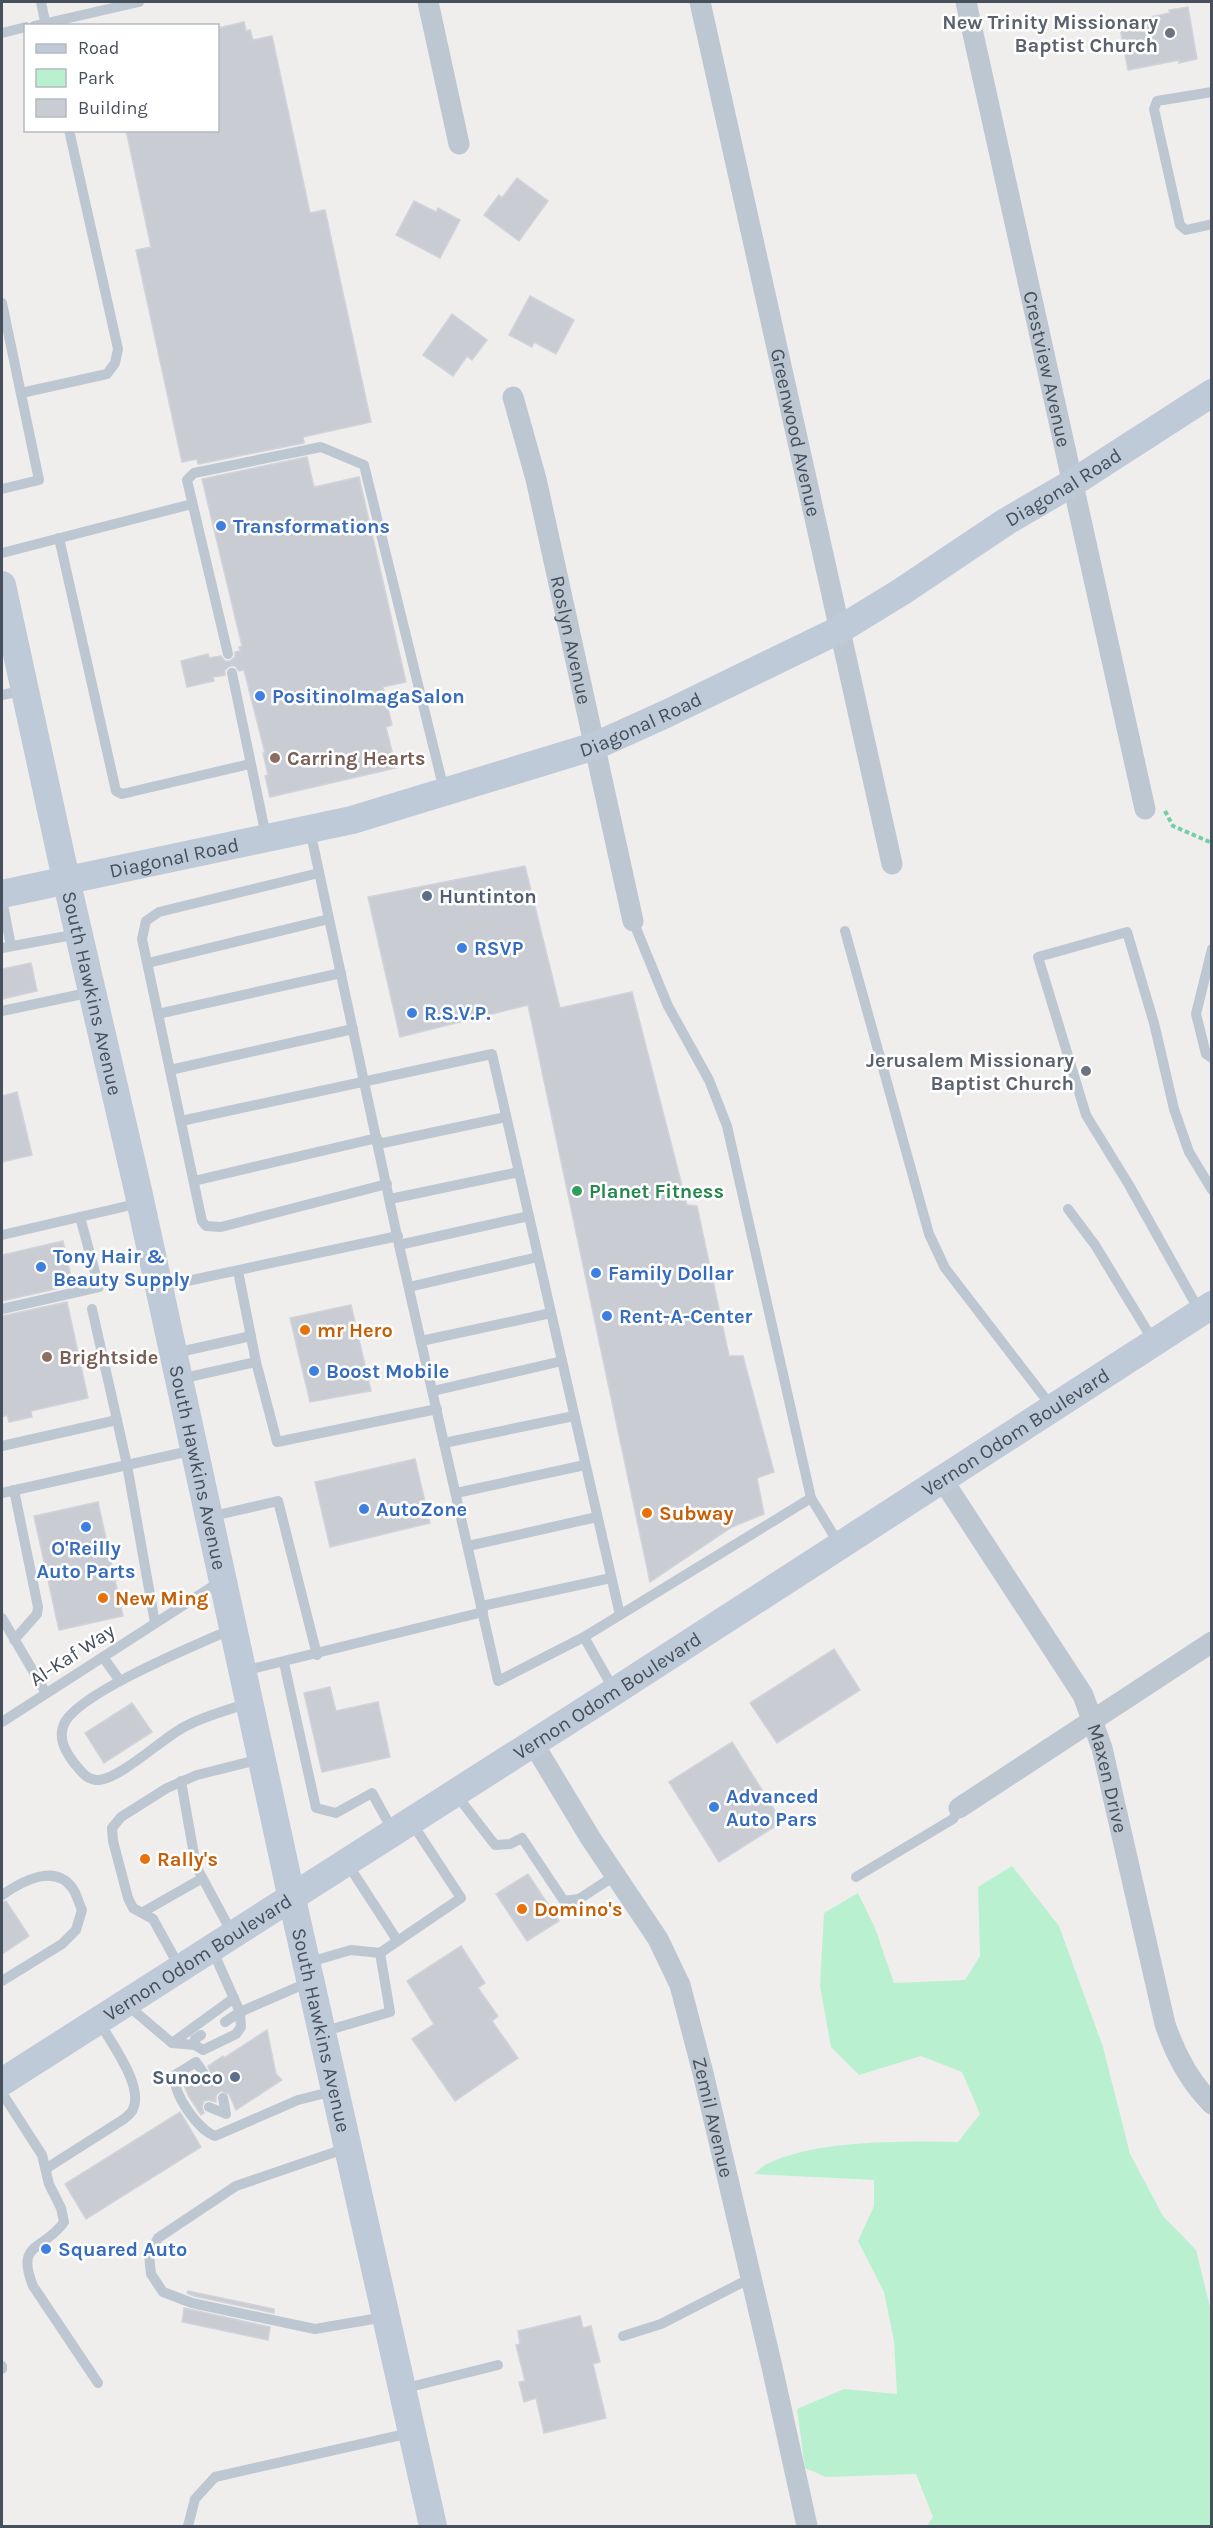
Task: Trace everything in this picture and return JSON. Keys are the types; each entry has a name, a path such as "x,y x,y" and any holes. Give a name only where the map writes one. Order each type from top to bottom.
{"street":[{"path":"428,2 459,144"},
{"name":"Greenwood Avenue","path":"700,2 892,864"},
{"name":"Crestview Avenue","path":"966,2 1074,482 1153,807"},
{"name":"Diagonal Road","path":"2,894 352,820 595,746 839,630 901,592 1007,521 1074,482 1212,393"},
{"name":"Roslyn Avenue","path":"513,397 536,479 633,921"},
{"name":"South Hawkins Avenue","path":"2,585 13,693 66,879 141,1203 308,1972 433,2526"},
{"name":"Vernon Odom Boulevard","path":"2,2082 292,1899 1206,1308"},
{"name":"Maxen Drive","path":"942,1479 1083,1695 1093,1718 1102,1748 1165,2024 1186,2073 1212,2104"},
{"path":"959,1808 1212,1642"},
{"name":"Zemil Avenue","path":"533,1743 658,1939 680,1985 751,2278 807,2526"}],"lane":[{"path":"41,2 46,24 139,2"},
{"path":"2,33 24,28"},
{"path":"1212,92 1157,101 1154,110 1180,225 1186,230 1212,224"},
{"path":"21,393 107,374 115,363 118,350 69,132"},
{"path":"2,303 39,480 2,489"},
{"path":"228,654 187,480 194,474 321,447 364,465 444,792"},
{"path":"2,553 192,504"},
{"path":"59,538 116,791 122,794 250,764"},
{"path":"232,673 267,839"},
{"path":"310,829 409,1287 498,1681 584,1637 811,1498"},
{"path":"319,873 159,912 146,921 142,939 202,1221 206,1226 213,1228 387,1184"},
{"path":"2,900 6,947 79,934"},
{"path":"148,963 329,919"},
{"path":"633,921 668,1006 708,1080 727,1126 811,1498 839,1545"},
{"path":"845,931 929,1234 945,1268 1052,1408"},
{"path":"1206,1308 1086,1115 1038,957 1126,932 1154,1023 1174,1109 1189,1152 1212,1190"},
{"path":"1212,949 1196,1014 1206,1054 1212,1058"},
{"path":"158,1014 341,973"},
{"path":"2,1011 92,992"},
{"path":"170,1070 353,1029"},
{"path":"181,1122 492,1054 620,1615"},
{"path":"194,1180 377,1141 506,1117"},
{"path":"390,1199 519,1172"},
{"path":"2,1235 141,1203"},
{"path":"1068,1209 1095,1245 1154,1342"},
{"path":"159,1288 529,1216"},
{"path":"2,1309 99,1287 80,1217"},
{"path":"409,1287 538,1257"},
{"path":"238,1271 256,1362 278,1442 437,1409"},
{"path":"92,1309 127,1465 155,1623"},
{"path":"422,1341 551,1313"},
{"path":"176,1366 251,1336"},
{"path":"433,1391 562,1361"},
{"path":"176,1366 256,1362"},
{"path":"444,1443 574,1416"},
{"path":"2,1446 117,1420"},
{"path":"2,1493 194,1450"},
{"path":"456,1493 585,1465"},
{"path":"14,1490 38,1607 38,1614 14,1640"},
{"path":"209,1517 278,1501 317,1654"},
{"path":"468,1546 597,1517"},
{"path":"243,1671 284,1663 482,1609 611,1578"},
{"name":"Al-Kaf Way","path":"2,1722 222,1580"},
{"path":"2,1618 46,1694"},
{"path":"233,1628 120,1681 76,1708 64,1723 61,1738 65,1751 84,1776 99,1780 116,1774 183,1727 199,1719 249,1703"},
{"path":"584,1637 615,1691"},
{"path":"103,1657 120,1681"},
{"path":"227,2024 308,1972 351,1950 380,1953 461,1898 372,1793 336,1813 316,1808 284,1663"},
{"path":"180,1969 153,1919 134,1908 128,1898 113,1841 112,1828 121,1817 182,1781 261,1759"},
{"path":"177,2044 200,2041 204,2050 236,2034 241,2027 241,2016 234,1998 222,1942 196,1866 182,1781"},
{"path":"455,1793 495,1845 510,1844 522,1838 564,1901 579,1899 616,1875"},
{"path":"856,1877 953,1819 959,1808"},
{"path":"347,1863 397,1940"},
{"path":"2,1895 21,1882 38,1876 56,1877 72,1887 82,1910 76,1930 62,1944 2,1981"},
{"path":"143,1912 201,1879"},
{"path":"322,2032 390,2012 380,1953"},
{"path":"177,2044 234,1998"},
{"path":"126,2004 177,2044 189,2080"},
{"path":"47,2168 123,2119 133,2110 136,2092 132,2078 99,2020"},
{"path":"203,2072 196,2062 175,2075 176,2090 198,2124 215,2136 298,2100 335,2090"},
{"path":"2,2093 42,2155 47,2168 49,2184 61,2208 64,2222 57,2232 34,2247 27,2257 27,2271 33,2286 98,2383"},
{"path":"223,2098 226,2114 235,2128"},
{"path":"208,2107 226,2114"},
{"path":"348,2148 236,2186 158,2238 149,2255 150,2274 163,2292 192,2303 315,2329 386,2317"},
{"path":"623,2336 661,2324 751,2278"},
{"path":"402,2389 498,2365"},
{"path":"188,2526 195,2499 215,2477 411,2432"}],"path":[{"path":"1153,807 1173,826 1212,843"}],"green space":[{"path":"1012,1866 1059,1926 1103,2047 1130,2154 1163,2216 1196,2250 1211,2311 1211,2526 927,2526 933,2517 916,2474 826,2477 805,2468 797,2409 844,2389 897,2394 894,2341 884,2292 858,2241 874,2206 874,2180 754,2174 767,2164 789,2155 836,2146 887,2142 958,2142 980,2114 962,2072 921,2056 859,2075 831,2047 820,1986 824,1913 858,1893 875,1928 894,1983 965,1980 980,1956 978,1887"}],"building":[{"path":"1188,7 1197,59 1179,63 1179,60 1128,70 1119,23"},
{"path":"244,22 246,31 250,30 253,40 272,36 310,213 325,210 371,422 303,437 304,443 198,464 197,459 182,462 136,250 151,247 126,132 219,132 219,28"},
{"path":"517,178 548,201 519,241 484,215 499,195 502,198"},
{"path":"414,201 436,212 438,208 460,220 440,258 396,235"},
{"path":"530,296 574,320 556,354 534,342 532,347 509,335"},
{"path":"452,314 487,340 472,360 467,356 453,376 423,355"},
{"path":"307,457 314,487 359,477 406,682 383,687 392,725 386,727 396,768 270,797 265,776 268,775 263,753 265,753 244,670 239,671 235,666 230,666 225,670 225,675 213,677 214,681 187,687 181,661 208,654 209,658 221,656 225,661 230,661 242,646 202,479"},
{"path":"525,866 560,1008 632,992 687,1205 697,1206 729,1356 743,1356 774,1472 757,1478 764,1514 732,1527 650,1582 528,1005 400,1037 368,897"},
{"path":"31,963 37,991 2,999 2,969"},
{"path":"17,1092 32,1155 2,1162 2,1096"},
{"path":"63,1241 73,1285 2,1301 2,1255"},
{"path":"67,1302 88,1398 31,1411 32,1417 9,1422 7,1415 2,1417 2,1316"},
{"path":"351,1305 371,1391 310,1402 290,1318"},
{"path":"415,1459 430,1523 330,1547 315,1482"},
{"path":"98,1502 123,1616 59,1630 34,1516"},
{"path":"834,1649 860,1690 777,1743 750,1703"},
{"path":"330,1687 336,1711 378,1702 390,1757 322,1772 304,1693"},
{"path":"132,1703 152,1732 104,1763 85,1733"},
{"path":"732,1742 782,1822 719,1862 669,1782"},
{"path":"528,1874 559,1921 527,1941 496,1894"},
{"path":"6,1901 29,1936 2,1954 2,1902"},
{"path":"461,1946 485,1983 478,1988 498,2016 492,2021 518,2058 455,2101 412,2039 434,2024 407,1981"},
{"name":"Sunoco","path":"267,2030 276,2074 282,2080 236,2110 229,2094 221,2091 216,2095 216,2102 204,2101 202,2107 204,2113 201,2115 183,2083 195,2074 200,2079 207,2078 210,2072 208,2066"},
{"path":"180,2112 201,2147 86,2219 65,2184"},
{"path":"188,2291 274,2309 274,2313 194,2296 187,2293"},
{"path":"184,2308 270,2327 268,2340 182,2322"},
{"path":"580,2316 583,2328 591,2326 600,2362 593,2364 606,2418 544,2433 536,2398 524,2402 519,2382 525,2381 516,2345 520,2344 518,2331"}],"place":[{"name":"New Trinity Missionary Baptist Church","path":"1170,33"},
{"name":"Transformations","path":"221,526"},
{"name":"PositinoImagaSalon","path":"260,696"},
{"name":"Carring Hearts","path":"275,758"},
{"name":"Huntinton","path":"427,896"},
{"name":"RSVP","path":"462,948"},
{"name":"R.S.V.P.","path":"412,1013"},
{"name":"Jerusalem Missionary Baptist Church","path":"1086,1071"},
{"name":"Planet Fitness","path":"577,1191"},
{"name":"Tony Hair & Beauty Supply","path":"41,1267"},
{"name":"Family Dollar","path":"596,1273"},
{"name":"Rent-A-Center","path":"607,1316"},
{"name":"mr Hero","path":"305,1330"},
{"name":"Brightside","path":"47,1357"},
{"name":"Boost Mobile","path":"314,1371"},
{"name":"AutoZone","path":"364,1509"},
{"name":"Subway","path":"647,1513"},
{"name":"O'Reilly Auto Parts","path":"86,1527"},
{"name":"New Ming","path":"103,1598"},
{"name":"Advanced Auto Pars","path":"714,1807"},
{"name":"Rally's","path":"145,1859"},
{"name":"Domino's","path":"522,1909"},
{"name":"Sunoco","path":"235,2077"},
{"name":"Squared Auto","path":"46,2249"}]}
